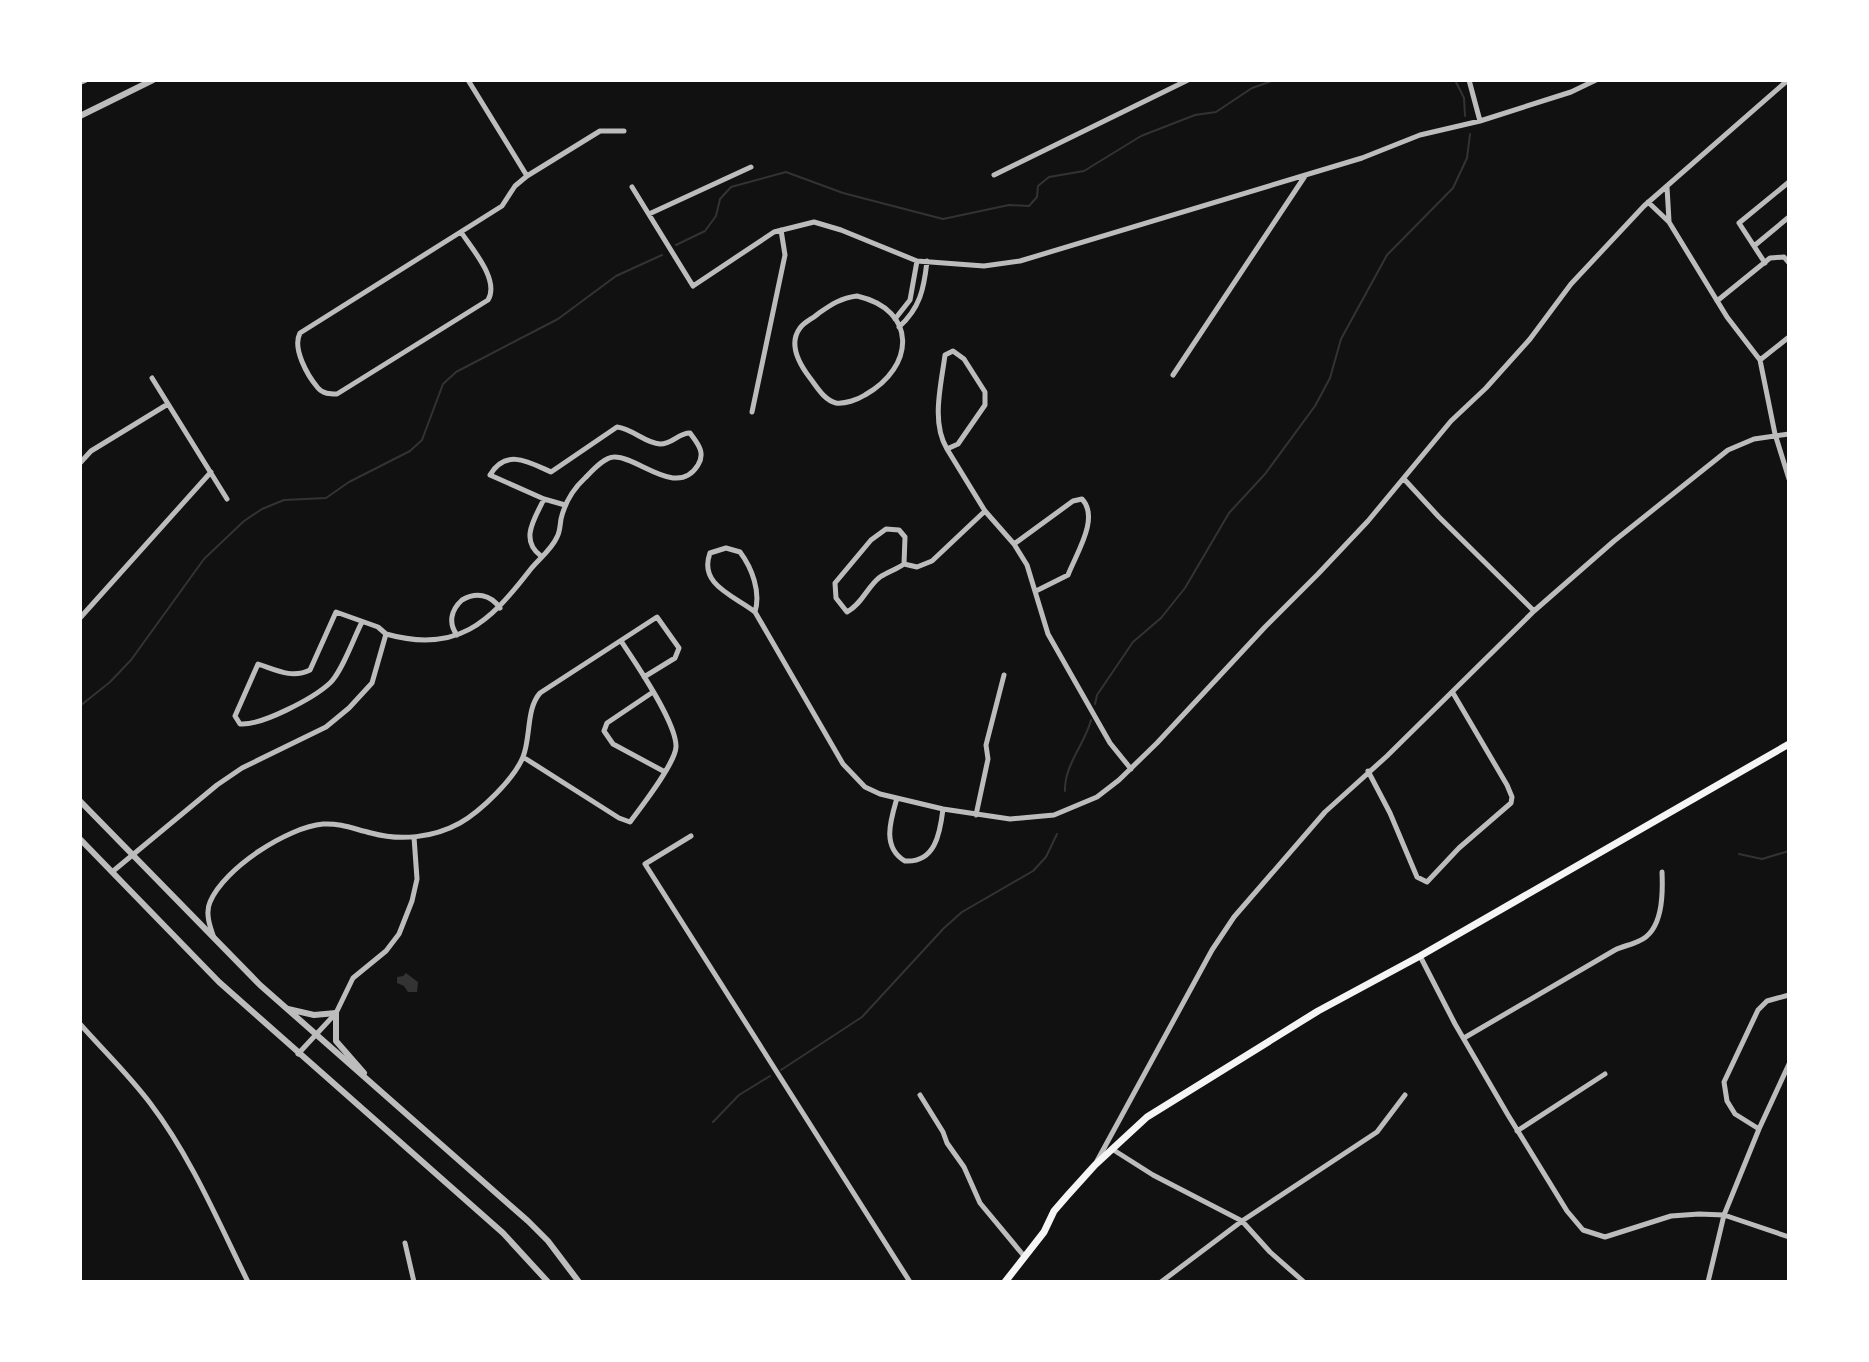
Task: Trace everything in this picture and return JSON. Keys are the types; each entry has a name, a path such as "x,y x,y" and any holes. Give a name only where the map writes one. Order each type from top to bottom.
{"main road":[{"path":"1005,1282 1044,1232 1054,1211 1095,1165 1147,1117 1318,1011 1420,956 1789,744"}],"street":[{"path":"80,116 153,80"},
{"path":"468,80 527,176"},
{"path":"994,175 1188,80"},
{"path":"1469,80 1480,121"},
{"path":"632,187 693,286 774,232 814,222 917,261 984,266 1020,261 1362,158 1420,135 1480,121 1571,92 1596,80"},
{"path":"755,612 758,603 746,560 735,548 710,553 707,569 710,577 724,592 755,612 843,764 865,787 943,809 1010,819 1054,815 1097,797 1131,769 1318,574 1404,479 1451,421 1494,380 1571,284 1648,202 1788,80"},
{"path":"461,232 492,283 488,300 337,394 319,389 296,350 300,333 502,206 515,186 527,176 600,131 624,131"},
{"path":"649,214 751,167"},
{"path":"1173,375 1306,175"},
{"path":"1765,263 1739,223 1789,182"},
{"path":"1667,186 1669,222"},
{"path":"1648,202 1669,222 1717,301 1760,360 1775,434 1789,479"},
{"path":"1754,246 1789,217"},
{"path":"752,412 785,255 781,230"},
{"path":"1717,301 1770,258 1784,257 1789,263"},
{"path":"895,319 910,300 917,261"},
{"path":"899,327 919,304 927,261"},
{"path":"857,296 878,301 895,319 903,347 895,370 880,387 858,400 837,403 825,398 798,361 795,343 799,328 841,298 857,296"},
{"path":"1760,360 1789,337"},
{"path":"947,449 958,444 985,405 985,392 964,359 953,351 945,355 939,402 939,436 985,511 1014,544 1030,570 1048,634 1110,743 1131,769"},
{"path":"152,378 227,499"},
{"path":"80,463 91,451 168,404"},
{"path":"362,622 332,682 274,715 251,725 240,724 235,716 258,664 289,674 300,675 310,670 336,612 378,627 386,634 424,641 457,635 480,625 500,608 557,539 567,497 606,459 619,457 668,478 678,477 689,474 697,467 701,459 700,445 690,433 682,433 670,443 656,444 617,427 551,472 515,458 501,462 491,472 490,475 502,481 565,505"},
{"path":"1095,1165 1234,917 1325,812 1453,693 1534,611 1614,541 1728,450 1775,434 1789,434"},
{"path":"80,618 211,472"},
{"path":"1404,479 1534,611"},
{"path":"541,556 532,548 529,534 544,499"},
{"path":"1014,544 1073,501 1082,499 1089,506 1090,517 1068,575 1036,591"},
{"path":"904,564 905,537 899,530 886,529 871,540 835,583 836,598 847,612 881,577 904,564 917,567 932,561 985,511"},
{"path":"457,635 452,626 452,616 462,600 481,595 490,598 500,608"},
{"path":"216,942 210,927 210,901 249,859 286,837 309,827 339,823 373,834 414,837 459,824 477,811 510,778 523,757 536,698 657,617 679,648 675,658 644,677"},
{"path":"112,872 217,785 242,768 326,727 349,708 372,683 386,634"},
{"path":"523,757 630,822 665,772 676,748 670,724 621,641"},
{"path":"976,815 988,759 986,745 1004,675"},
{"path":"653,692 607,723 604,731 613,744 665,772"},
{"path":"1368,771 1417,877 1427,882 1459,848 1511,803 1512,797 1453,693"},
{"path":"897,798 890,843 892,851 905,861 919,860 933,850 943,809"},
{"path":"80,801 216,942 285,1008 528,1221 548,1241 579,1282"},
{"path":"691,836 645,864 910,1282"},
{"path":"298,1054 336,1013 353,978 386,951 399,934 417,879 414,837"},
{"path":"80,839 219,982 503,1233 548,1282"},
{"path":"1464,1038 1615,950 1640,941 1654,930 1663,892 1662,872"},
{"path":"1420,956 1517,1131 1575,1223 1598,1237 1684,1214 1724,1215 1789,1237"},
{"path":"1759,1129 1735,1114 1727,1101 1724,1082 1758,1010 1767,1001 1789,995"},
{"path":"285,1008 314,1015 336,1013"},
{"path":"336,1013 336,1041 386,1097"},
{"path":"80,1024 148,1100 166,1126 186,1157 248,1282"},
{"path":"1708,1282 1724,1215 1789,1064"},
{"path":"1517,1131 1605,1074"},
{"path":"920,1095 964,1167 980,1203 1024,1256"},
{"path":"1161,1282 1242,1221 1377,1132 1405,1095"},
{"path":"1112,1149 1153,1175 1242,1221 1270,1252 1304,1282"},
{"path":"405,1243 414,1282"}],"shaded area":[{"path":"406,973 418,982 417,992 408,992 397,983 397,977"}],"waterway":[{"path":"676,245 705,231 716,216 720,199 731,187 786,172 843,193 943,219 1009,205 1029,206 1037,197 1038,186 1049,177 1084,171 1141,136 1195,115 1216,112 1252,88 1275,80"},
{"path":"1455,80 1464,98 1465,116"},
{"path":"1095,704 1097,695 1133,642 1161,618 1185,588 1229,513 1265,474 1315,406 1330,378 1341,339 1387,255 1453,188 1467,158 1470,134"},
{"path":"80,706 131,660 204,559 244,521 284,500 326,498 349,482 410,451 422,440 443,384 456,372 558,319 616,276 662,255"},
{"path":"1065,791 1071,763 1091,720"},
{"path":"781,1070 862,1017 962,912 1033,871 1046,857 1057,834"},
{"path":"1739,854 1762,859 1789,851"},
{"path":"713,1122 739,1095 770,1076"}]}
